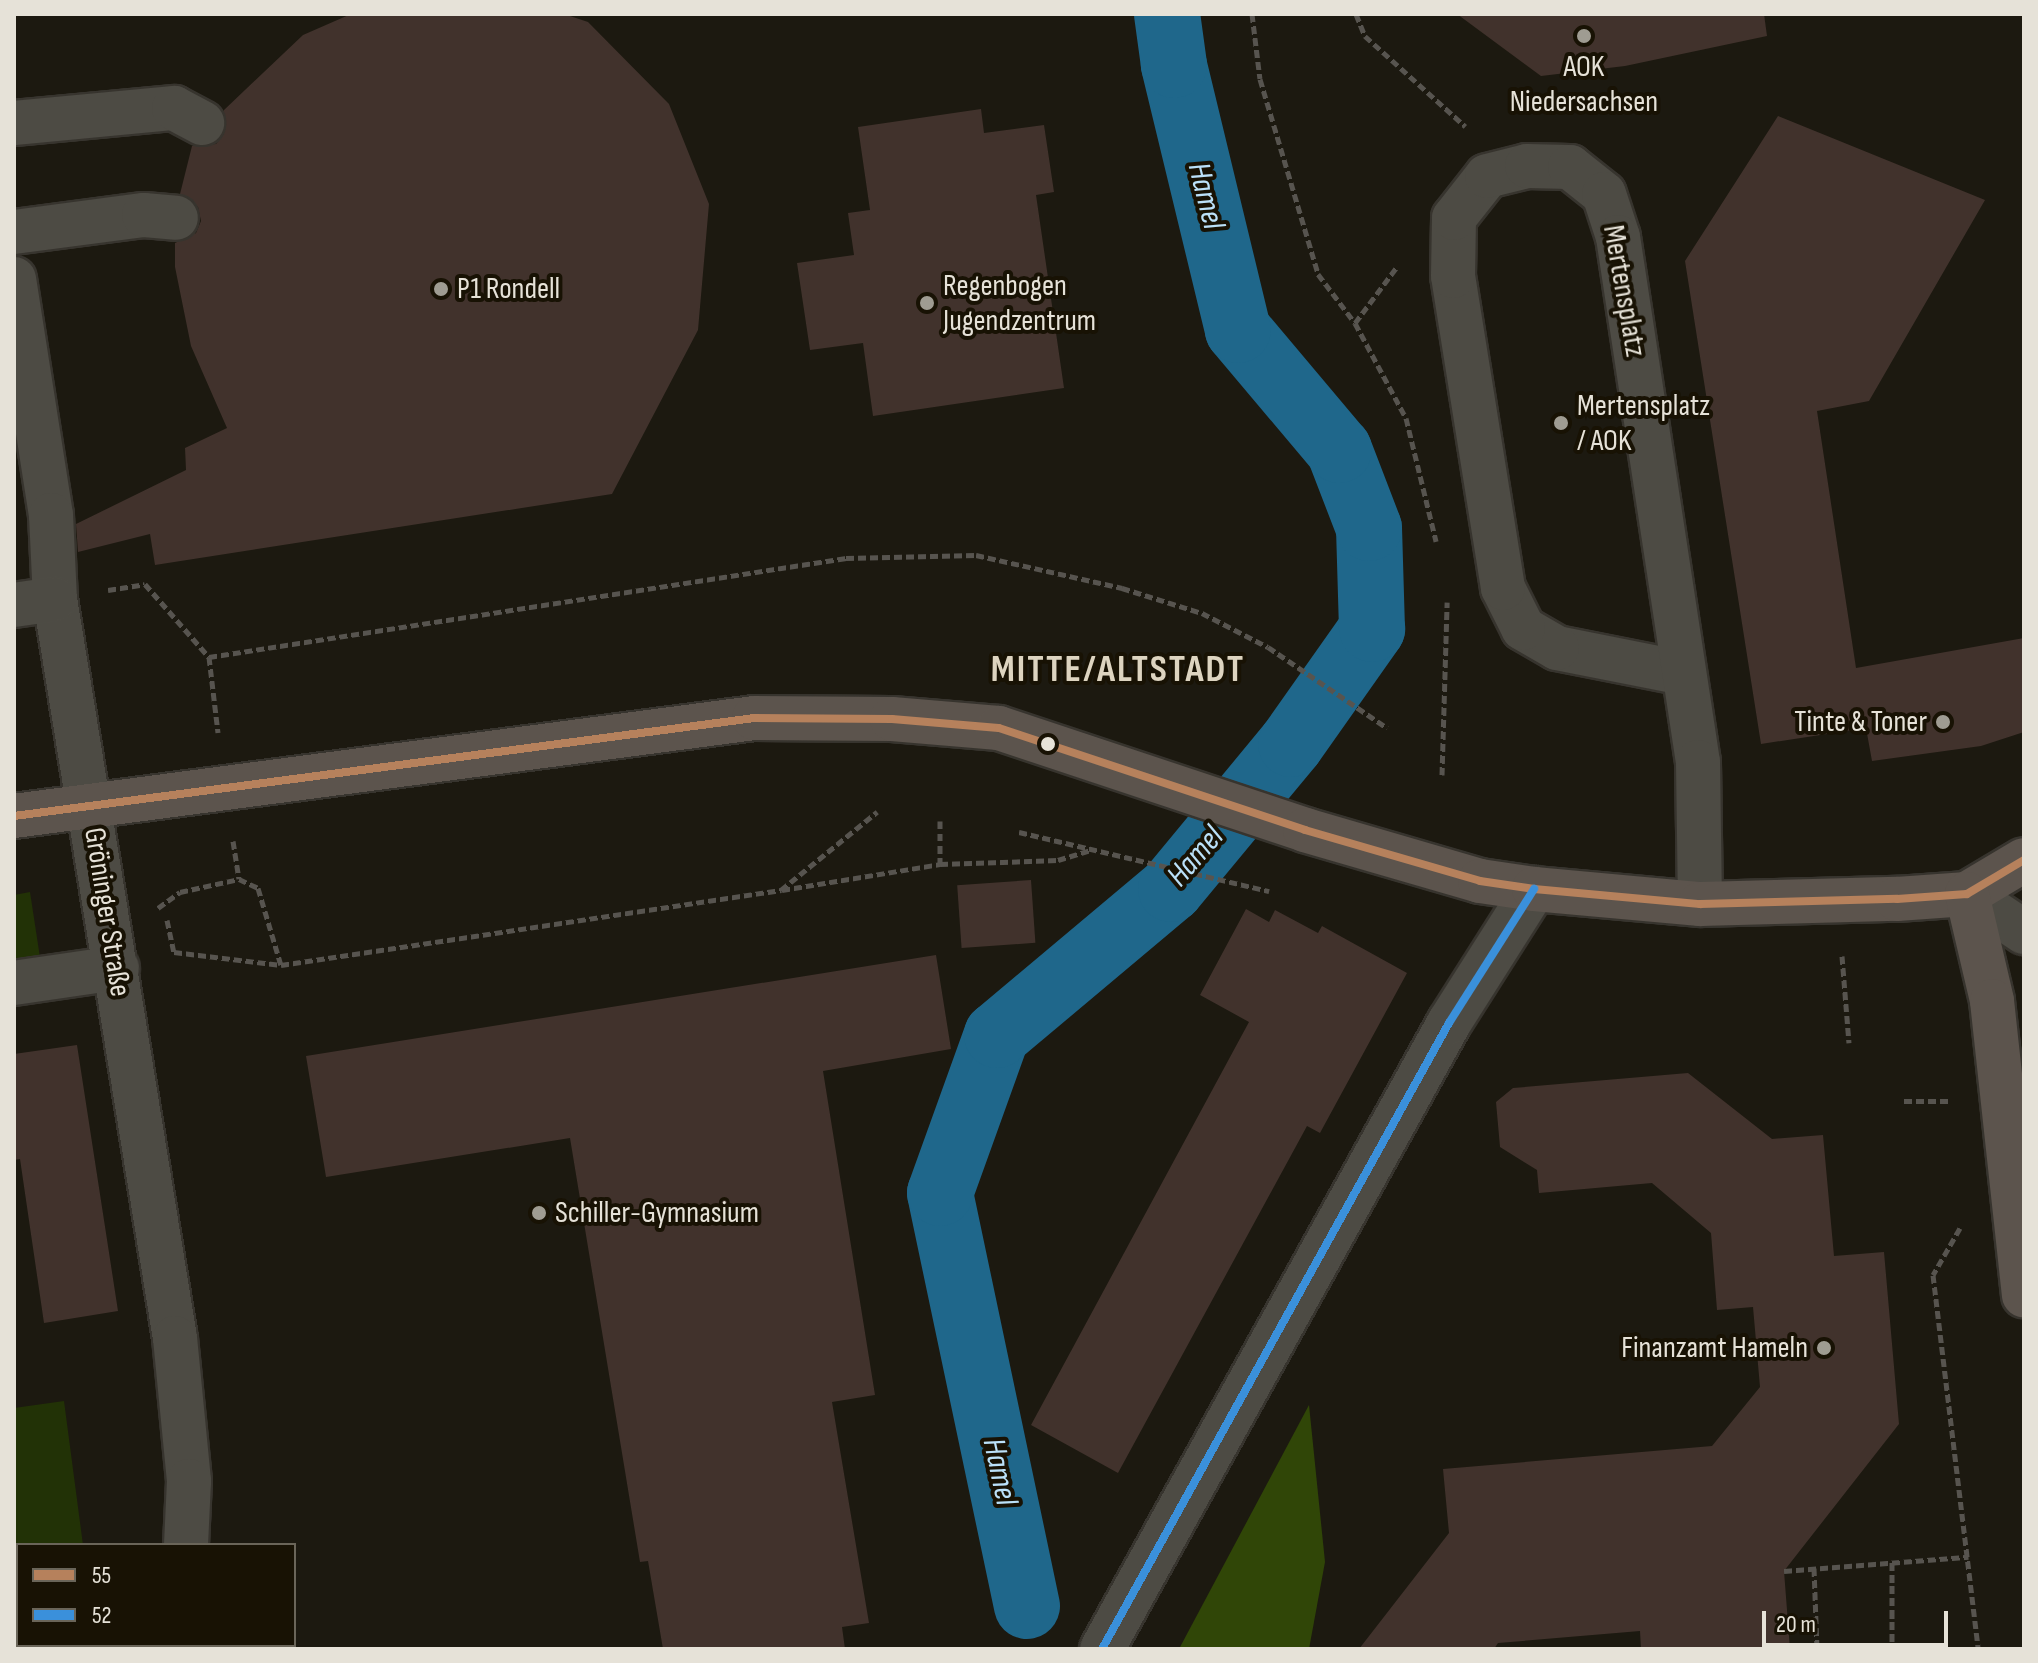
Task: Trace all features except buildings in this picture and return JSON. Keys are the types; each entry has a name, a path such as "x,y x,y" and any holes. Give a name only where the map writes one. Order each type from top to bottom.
{"main road":[{"path":"14,816 754,718 892,719 999,728 1162,779 1305,830 1480,881 1534,889 1700,904 1967,894 2024,860"},
{"path":"1967,894 1992,1001 2024,1295"}],"street":[{"path":"14,123 174,108 202,123"},
{"name":"Mertensplatz","path":"1487,176 1527,166 1570,167 1604,194 1618,237 1698,762 1700,904"},
{"path":"1487,176 1454,218 1453,276 1503,588 1523,628 1557,648 1683,673"},
{"path":"14,232 144,215 176,218"},
{"name":"Gröninger Straße","path":"14,279 51,515 35,602 90,805 117,968 175,1338 189,1481 186,1543"},
{"path":"1102,1649 1449,1023 1534,889"},
{"path":"1967,894 2024,932"},
{"path":"14,983 117,968"}],"path":[{"path":"1252,14 1260,79 1318,274 1355,323 1406,418 1438,550"},
{"path":"1356,14 1365,36 1464,125 1487,176"},
{"path":"1355,323 1425,229 1454,218"},
{"path":"35,602 145,584 209,657 846,558 976,555 1122,588 1202,613 1268,647 1387,728"},
{"path":"1442,775 1448,592 1503,588"},
{"path":"781,890 877,812"},
{"path":"940,821 940,864"},
{"path":"1019,832 1142,864 1269,891"},
{"path":"164,907 174,952 281,965 940,864 1058,860 1090,850"},
{"path":"1837,900 1849,1043"},
{"path":"1933,1275 1978,1649"},
{"path":"1784,1571 1968,1557"},
{"path":"1892,1562 1892,1649"},
{"path":"1814,1568 1817,1649"}],"green space":[{"path":"30,892 41,964 14,968 14,895"},
{"path":"64,1401 83,1543 16,1543 16,1647 52,1649 14,1649 14,1408"},
{"path":"1309,1405 1325,1562 1309,1649 1179,1649"}],"waterway":[{"name":"Hamel","path":"1027,1606 940,1193 997,1035 1171,889 1291,744 1372,629 1369,528 1339,450 1238,330 1174,65 1167,14"}],"transit line":[{"name":"55","path":"14,816 754,718 892,719 999,728 1305,830 1480,881 1534,889 1700,904 1897,899 1967,894 2024,860"},
{"name":"52","path":"1102,1649 1449,1023 1534,889"}],"place":[{"name":"AOK Niedersachsen","path":"1584,36"},
{"name":"P1 Rondell","path":"441,289"},
{"name":"Regenbogen Jugendzentrum","path":"927,303"},
{"name":"Mertensplatz / AOK","path":"1561,423"},
{"name":"Tinte & Toner","path":"1943,722"},
{"name":"Schiller-Gymnasium","path":"539,1213"},
{"name":"Finanzamt Hameln","path":"1824,1348"}],"district":[{"name":"MITTE/ALTSTADT","path":"1118,670"}]}
